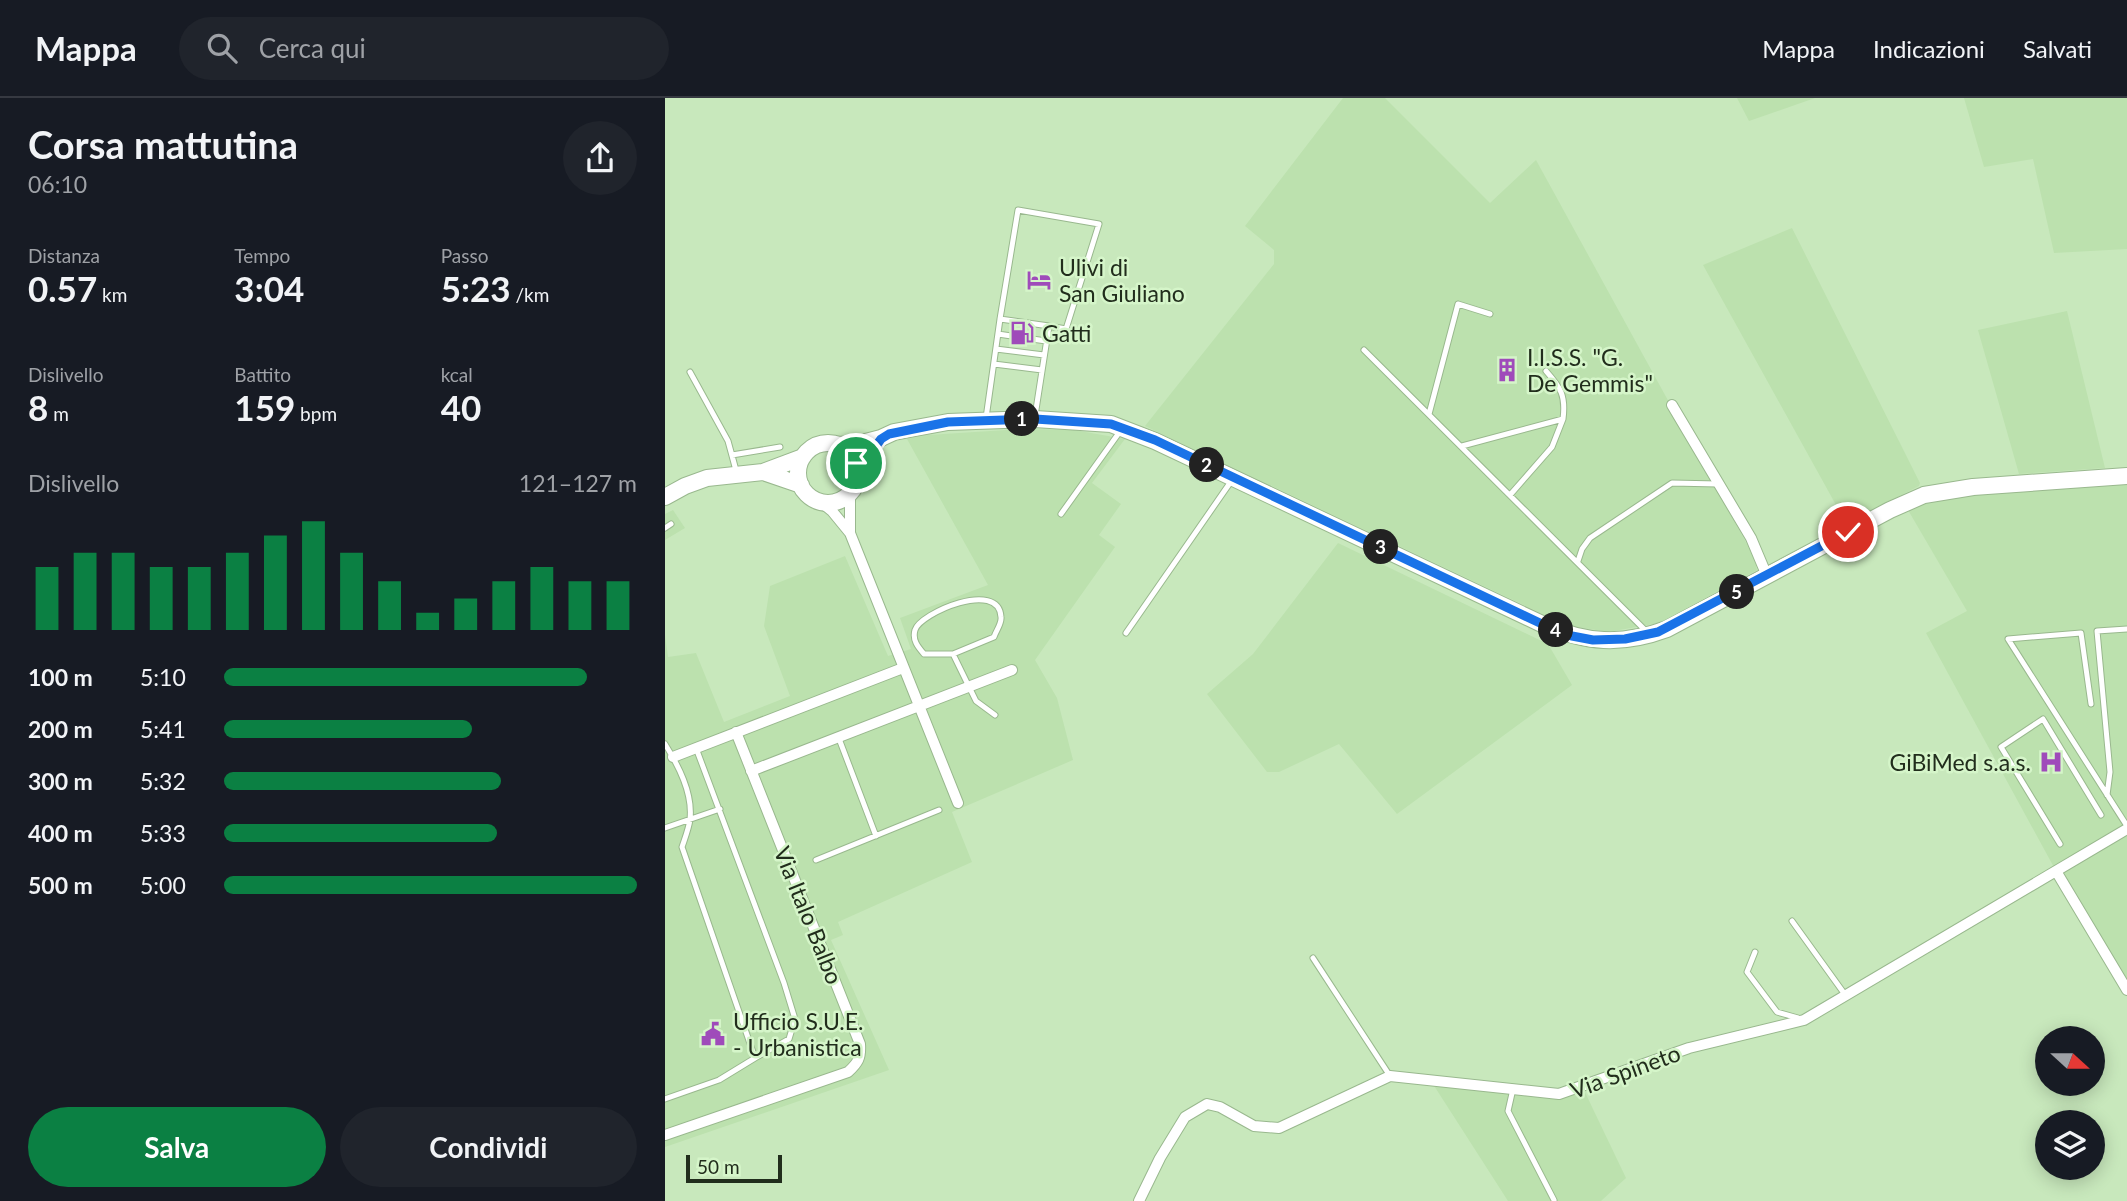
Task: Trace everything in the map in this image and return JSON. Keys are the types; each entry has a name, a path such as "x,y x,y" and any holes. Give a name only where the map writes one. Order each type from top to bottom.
{"main road":[{"path":"665,497 706,478 763,472 803,457 818,445 858,444 921,426 986,420 1099,422 1123,427 1234,477 1564,633 1582,639 1603,641 1649,635 1667,629 1890,509 1924,495 1973,487 2127,476"},
{"path":"858,471 881,439"},
{"path":"803,457 798,476 806,493 822,503 840,501 850,494 857,481 858,471 851,455 837,445"},
{"path":"763,472 801,485"}],"street":[{"path":"1672,405 1751,538 1767,576"},
{"path":"850,494 850,533"},
{"path":"822,503 850,533 958,803"},
{"path":"673,757 903,668"},
{"path":"751,771 1012,670"},
{"name":"Via Italo Balbo","path":"665,1135 848,1072 861,1057 860,1044 736,732"},
{"name":"Via Spineto","path":"1390,1076 1559,1094 1689,1048 1804,1020 2127,828"},
{"path":"2056,871 2127,990"},
{"path":"1139,1201 1160,1158 1185,1117 1207,1104 1220,1107 1254,1126 1279,1128 1390,1076"}],"lane":[{"path":"986,420 1000,319 1019,209 1100,224 1066,329 1000,319"},
{"path":"1429,414 1458,304 1489,314"},
{"path":"1035,419 1049,326"},
{"path":"999,334 1047,341"},
{"path":"996,349 1044,355"},
{"path":"1364,350 1578,561 1649,635"},
{"path":"994,364 1042,370"},
{"path":"1510,495 1552,447 1563,419 1565,402 1559,385 1546,371"},
{"path":"690,372 728,441 737,474"},
{"path":"1462,446 1563,419"},
{"path":"1061,514 1123,427"},
{"path":"733,455 780,447"},
{"path":"1126,633 1234,477"},
{"path":"1578,561 1590,538 1672,483 1718,484"},
{"path":"665,528 671,524"},
{"path":"977,597 989,599 999,608 1002,618 994,637 953,654 924,654 915,644 915,630 920,621 977,597"},
{"path":"2108,794 2110,772 2097,631 2127,629"},
{"path":"2091,704 2081,633 2008,639 2127,828"},
{"path":"953,654 976,701 995,715"},
{"path":"2060,844 2001,747 2043,719 2101,815"},
{"path":"838,736 876,835"},
{"path":"665,744 689,796 690,819 682,847 755,1058"},
{"path":"665,1099 719,1080 789,1039 795,1019 785,983 696,748"},
{"path":"665,828 720,809"},
{"path":"816,860 939,810"},
{"path":"1792,921 1846,996"},
{"path":"1755,953 1748,972 1755,982 1777,1012 1804,1020"},
{"path":"1313,958 1390,1076"},
{"path":"1513,1089 1508,1111 1554,1200"}],"shaded area":[{"path":"1343,98 1385,98 1490,203 1536,160 1754,557 1757,570 1659,623 1608,632 1566,625 1145,426 1274,264 1274,250 1245,226"},
{"path":"1737,98 1815,98 1749,121"},
{"path":"1964,98 2127,98 2127,249 2054,253 2033,159 1984,167"},
{"path":"1792,228 1920,483 1919,486 1846,523 1703,265"},
{"path":"2067,311 2105,468 2019,474 1978,330"},
{"path":"1021,429 1074,430 1125,439 1092,483 1121,504 1099,535 1115,547 1035,660 1057,698 1073,760 952,812 972,862 838,922 843,935 831,940 889,1070 665,1147 665,635 668,657 696,653 724,722 790,696 764,626 770,586 845,556 888,656 911,649 900,618 988,585 907,439 928,435"},
{"path":"2127,476 2127,990 2056,871 1926,633 1967,611 1908,510 1913,499"},
{"path":"673,510 685,528 665,540 665,514"},
{"path":"1338,543 1548,644 1572,685 1397,814 1339,744 1279,772 1267,772 1207,694 1253,654"},
{"path":"1431,1081 1559,1094 1582,1086 1626,1178 1601,1201 1508,1201"}],"place":[{"name":"Ulivi di San Giuliano","path":"1039,280"},
{"name":"Gatti","path":"1022,333"},
{"name":"I.I.S.S. \"G. De Gemmis\"","path":"1507,370"},
{"name":"GiBiMed s.a.s.","path":"2051,762"},
{"name":"Ufficio S.U.E. - Urbanistica","path":"713,1034"}],"route":[{"path":"856,463 858,471 881,439 889,434 921,426 972,420 1035,419 1111,424 1155,440 1542,624 1572,636 1593,640 1614,641 1667,629 1848,532"}]}
